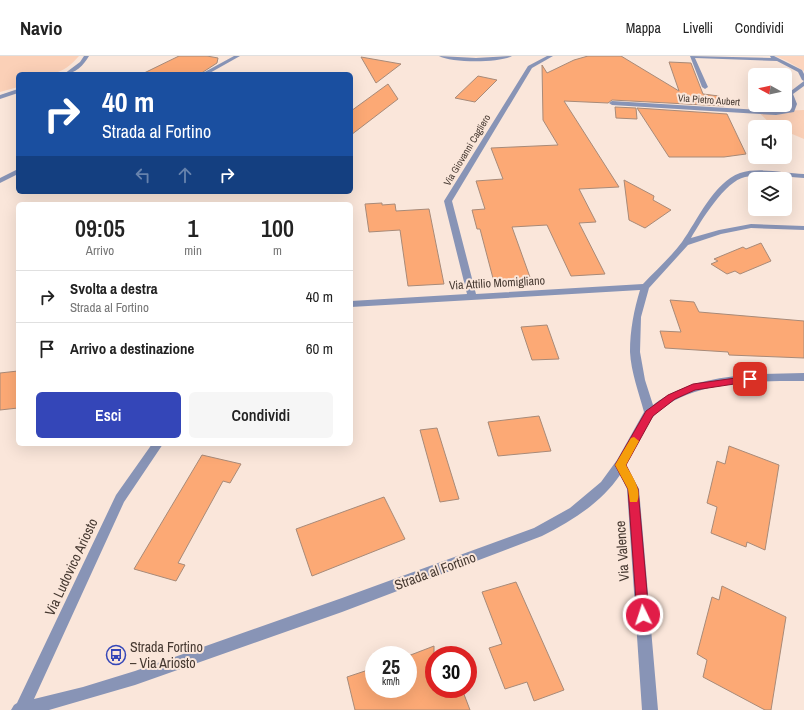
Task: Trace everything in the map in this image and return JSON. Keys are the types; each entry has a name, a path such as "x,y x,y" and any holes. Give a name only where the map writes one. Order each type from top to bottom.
{"street":[{"path":"70,72 77,67 87,56"},
{"path":"208,72 238,56"},
{"path":"441,56 471,60 498,59 510,56"},
{"name":"Via Giovanni Cagliero","path":"472,296 448,201 530,67 551,56"},
{"name":"Via Pietro Aubert","path":"705,87 693,56 776,60"},
{"name":"Via Pietro Aubert","path":"770,56 800,71 804,79"},
{"name":"Via Pietro Aubert","path":"612,103 776,114 792,111 794,104 790,94 804,83"},
{"path":"0,97 16,92"},
{"path":"0,181 16,172"},
{"path":"650,414 640,380 635,352 637,317 645,286 685,243 698,219 726,187 741,176 804,176"},
{"path":"685,243 719,232 751,226 804,228"},
{"name":"Via Attilio Momigliano","path":"353,304 645,286"},
{"name":"Strada al Fortino","path":"20,710 83,694 135,678 342,605 530,536 567,518 600,492 620,465 650,414 671,397 693,387 765,377 804,377"},
{"name":"Via Ludovico Ariosto","path":"20,710 120,499 157,446"},
{"name":"Via Valence","path":"620,465 633,489 650,710"}],"shaded area":[{"path":"0,56 79,56 65,69 58,72 16,72 16,88 0,92"},
{"path":"775,56 804,56 804,71 787,61"},
{"path":"804,110 804,139 792,134 792,120 767,120 759,112 792,112 792,111"}],"building":[{"path":"179,56 207,56 218,58 217,63 203,72 146,72"},
{"path":"588,56 621,56 679,91 669,62 691,63 703,94 719,96 724,106 612,100 608,103 564,101 619,187 579,189 596,222 579,223 605,274 571,276 547,225 512,227 531,280 494,282 480,229 477,229 472,210 485,209 476,181 503,179 491,148 558,145 543,120 542,65 547,73 574,60"},
{"path":"361,57 401,64 376,83"},
{"path":"478,76 497,80 475,102 455,98"},
{"path":"388,84 398,99 353,133 353,110"},
{"path":"615,107 636,108 637,119 616,118"},
{"path":"637,108 727,114 746,154 724,157 669,157"},
{"path":"624,180 654,196 653,200 671,210 645,228 629,220"},
{"path":"382,203 382,205 395,204 396,211 429,209 444,284 408,286 400,230 369,232 365,204"},
{"path":"761,243 771,261 740,274 735,271 727,274 711,264 718,261 714,259 743,247 746,249"},
{"path":"670,300 694,302 699,312 804,321 804,358 729,355 728,352 665,348 660,331 681,332"},
{"path":"547,325 559,359 532,360 521,327"},
{"path":"16,371 16,408 0,410 0,373"},
{"path":"539,416 551,451 498,456 488,422"},
{"path":"437,428 459,499 440,502 420,430"},
{"path":"729,446 779,465 765,550 747,542 746,547 711,533 717,507 707,503 717,461 725,464"},
{"path":"202,455 241,464 230,483 223,481 178,563 185,565 176,581 134,569"},
{"path":"384,497 405,539 312,576 296,529"},
{"path":"516,582 564,690 534,701 527,682 505,689 489,648 502,644 482,592"},
{"path":"722,586 786,617 771,710 765,710 703,677 707,660 697,654 712,597 719,600"},
{"path":"425,649 425,698 465,698 470,710 355,710 347,677 365,671 365,698 417,698 417,653"}],"slow traffic":[{"path":"634,441 620,465 633,489 634,498"}],"place":[{"name":"Strada Fortino – Via Ariosto","path":"116,655"}],"route":[{"path":"643,615 633,489 620,465 650,414 671,397 693,387 750,379"}]}
